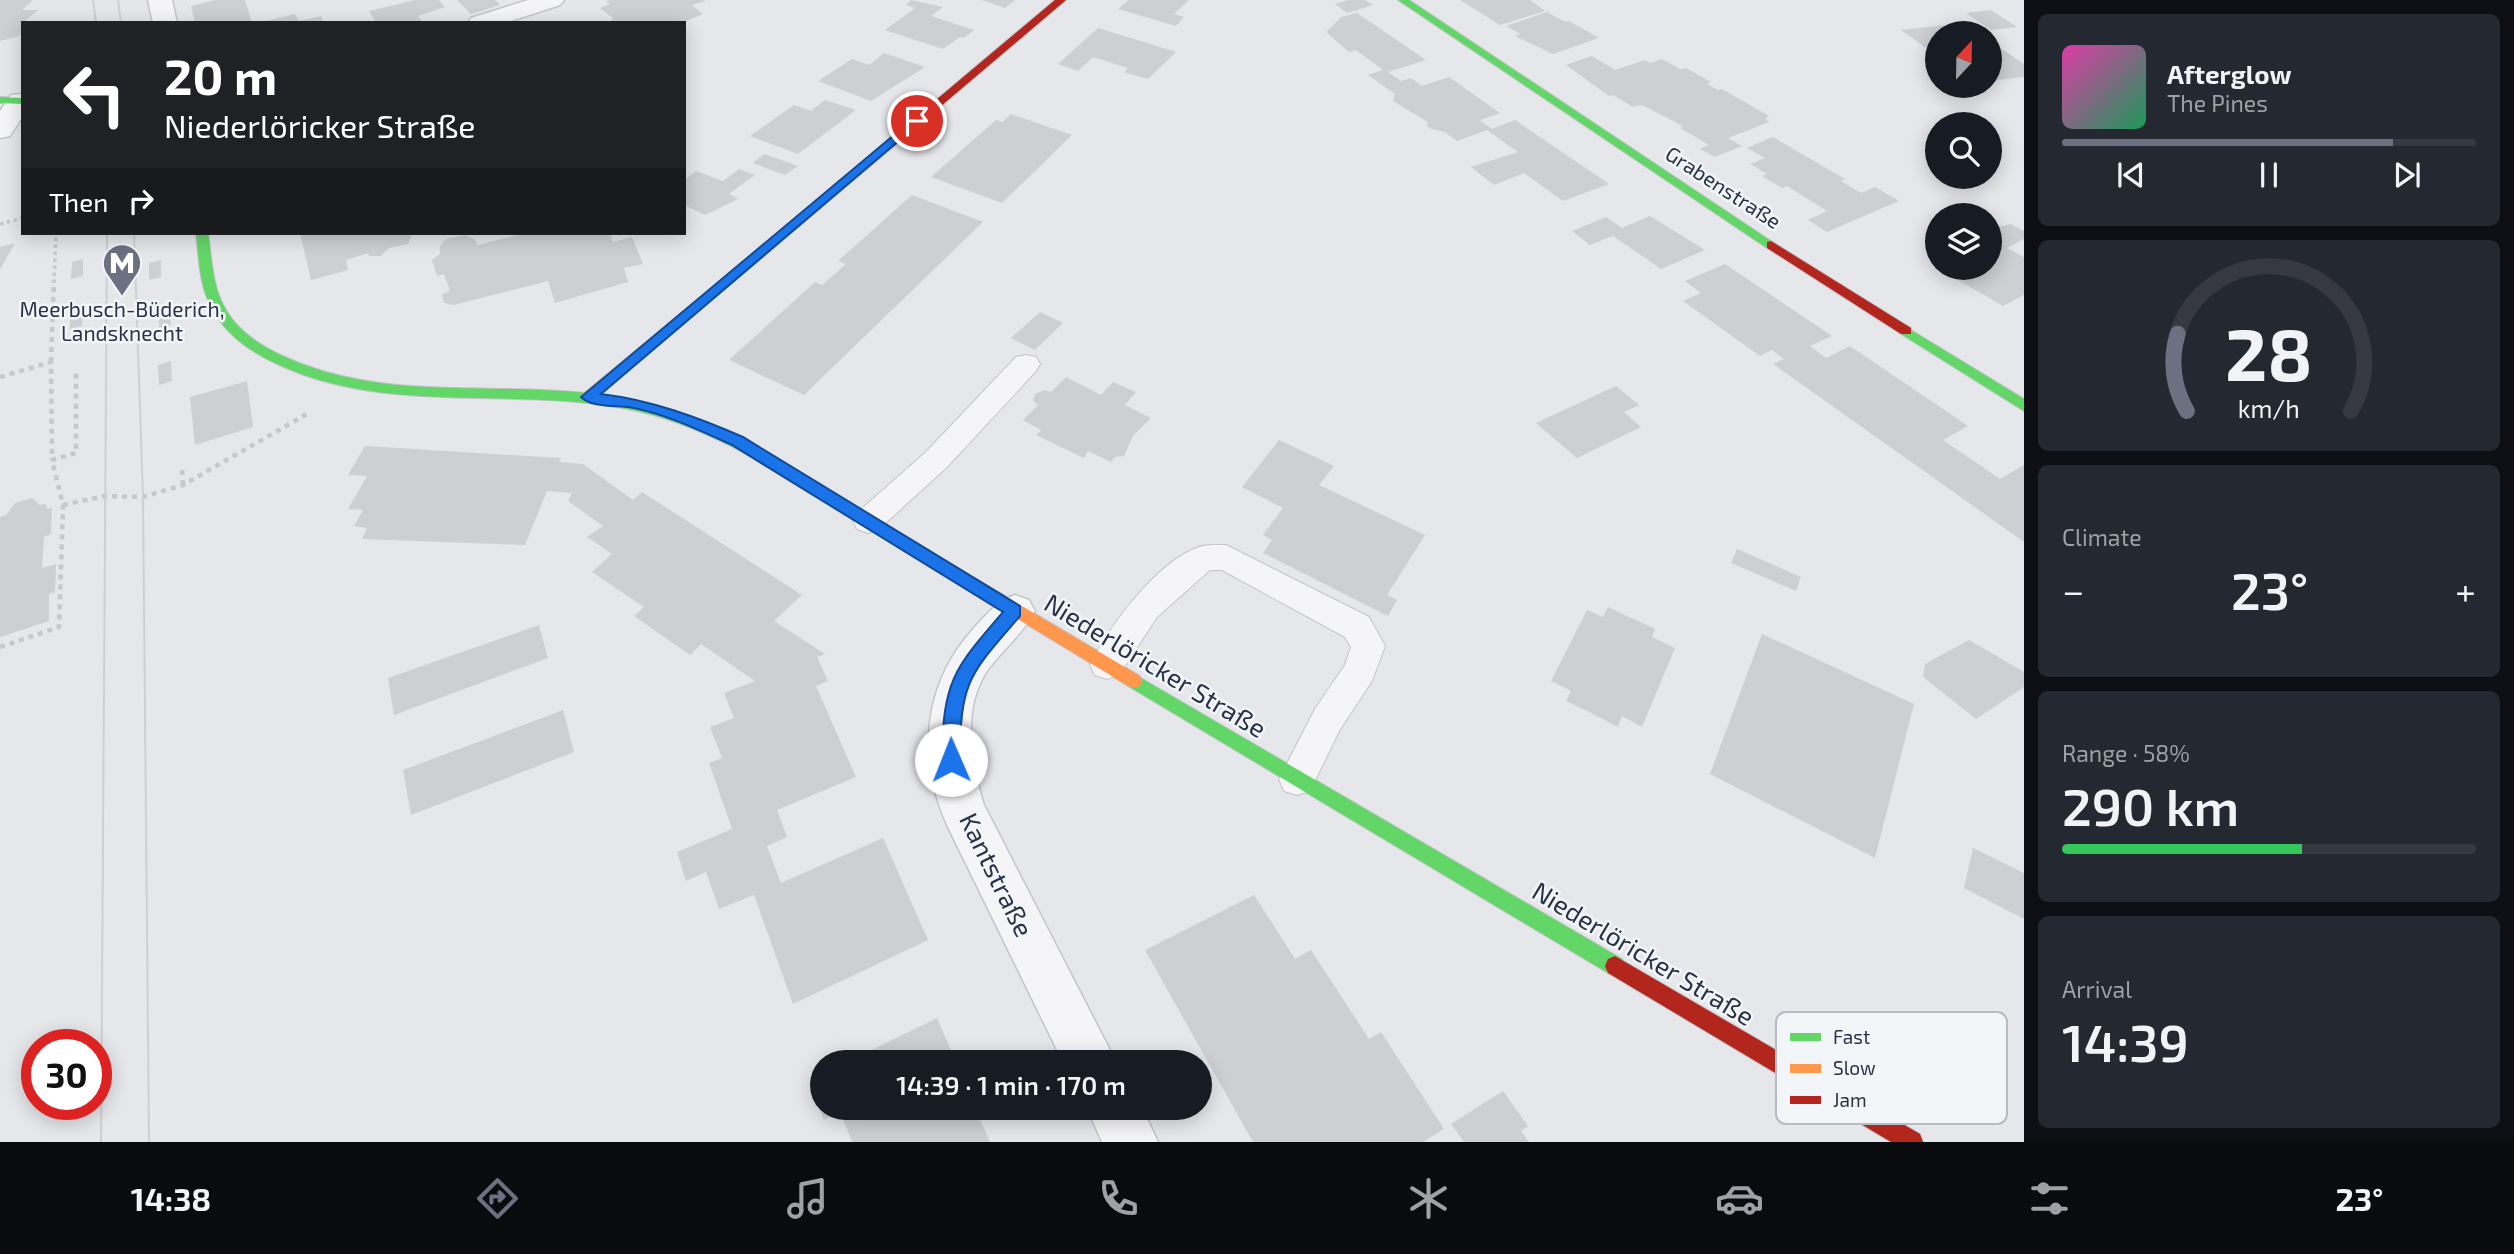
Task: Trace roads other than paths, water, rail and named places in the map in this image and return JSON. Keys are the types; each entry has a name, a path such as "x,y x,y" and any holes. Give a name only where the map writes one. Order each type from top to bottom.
{"street":[{"path":"160,0 165,21"},
{"path":"486,21 552,0"},
{"path":"588,397 1061,0"},
{"name":"Grabenstraße","path":"1403,0 1690,192 2024,407"},
{"path":"0,130 14,101"},
{"name":"Niederlöricker Straße","path":"202,235 210,291 227,322 250,344 282,363 346,385 395,392 515,392 635,403 698,424 737,441 1015,611 1776,1062"},
{"name":"Kantstraße","path":"1015,611 972,661 959,682 951,712 953,773 963,810 1084,1050"},
{"path":"1119,1120 1131,1142"},
{"name":"Niederlöricker Straße","path":"1882,1124 1912,1142"}],"lane":[{"path":"868,521 936,460 1027,364"},
{"path":"1107,665 1146,608 1203,558 1226,557 1357,627 1368,646 1360,671 1327,720 1297,779"}],"tram line":[{"path":"93,0 96,21"},
{"path":"118,0 121,21"},
{"path":"101,1142 107,235"},
{"path":"134,235 143,497 149,1142"}],"place":[{"name":"Meerbusch-Büderich, Landsknecht","path":"122,297"}]}
